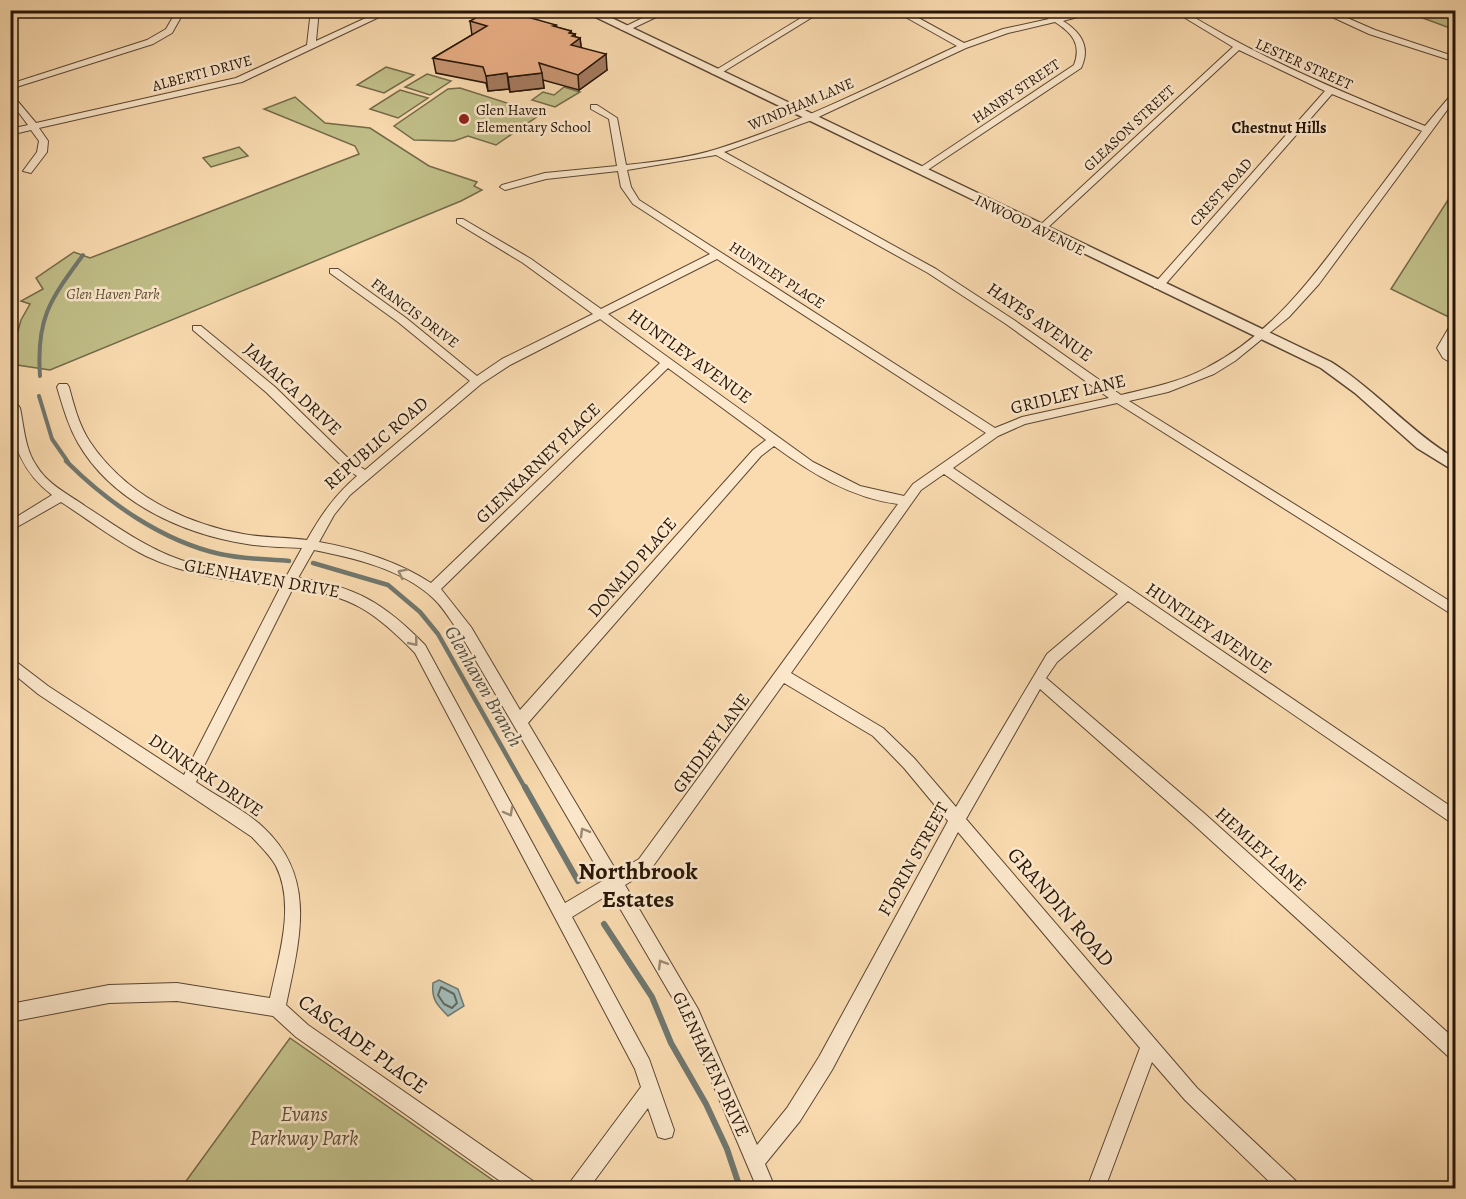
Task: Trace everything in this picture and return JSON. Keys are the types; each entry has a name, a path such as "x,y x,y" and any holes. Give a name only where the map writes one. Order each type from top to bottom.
{"street":[{"path":"10,87 150,42 169,31 181,10"},
{"path":"311,47 315,10"},
{"name":"ALBERTI DRIVE","path":"10,132 231,82 262,71 390,10"},
{"name":"INWOOD AVENUE","path":"586,10 1346,376 1365,390 1426,446 1455,467"},
{"path":"624,29 667,10"},
{"path":"715,73 820,10"},
{"path":"897,10 963,46"},
{"name":"HANBY STREET","path":"920,171 1078,66 1083,57 1079,38 1068,26 1038,10"},
{"name":"WINDHAM LANE","path":"505,187 545,176 676,162 717,153 809,118 963,46 1006,31 1099,10"},
{"name":"LESTER STREET","path":"1176,10 1237,48 1330,91 1427,130"},
{"path":"1322,10 1372,32 1455,60"},
{"name":"GLEASON STREET","path":"1040,230 1237,48"},
{"name":"CREST ROAD","path":"1158,286 1330,91"},
{"name":"GRIDLEY LANE","path":"564,913 645,864 917,487 994,433 1045,415 1120,400 1164,388 1210,371 1261,335 1285,315 1315,282 1455,91"},
{"path":"10,94 44,141 42,152 28,171"},
{"name":"HUNTLEY PLACE","path":"594,107 613,118 626,187 636,202 994,433"},
{"name":"HAYES AVENUE","path":"717,153 932,271 1010,322 1120,400 1455,612"},
{"name":"HUNTLEY AVENUE","path":"460,221 527,261 774,440 839,483 886,500 906,501"},
{"name":"REPUBLIC ROAD","path":"187,784 290,581 329,512 365,476 477,381 506,362 718,254"},
{"name":"FRANCIS DRIVE","path":"334,271 402,320 477,381"},
{"path":"1455,324 1443,348 1447,356 1455,363"},
{"name":"JAMAICA DRIVE","path":"197,328 271,390 345,462 365,476"},
{"name":"GLENKARNEY PLACE","path":"433,589 668,362"},
{"name":"GLENHAVEN DRIVE","path":"63,387 72,419 94,455 115,479 144,501 174,518 209,532 244,539 310,545 353,554 387,566 433,589 466,631 692,1015 766,1188"},
{"name":"GLENHAVEN DRIVE","path":"14,408 29,464 40,479 115,533 168,561 194,569 336,588 372,604 399,624 420,649 564,913 643,1065 665,1130"},
{"name":"DONALD PLACE","path":"520,721 757,453 774,440"},
{"name":"HUNTLEY AVENUE","path":"943,467 1455,819"},
{"path":"10,528 62,495"},
{"name":"FLORIN STREET","path":"755,1161 780,1136 816,1078 956,819 1038,679 1052,658 1128,594"},
{"name":"DUNKIRK DRIVE","path":"10,662 44,690 258,832 283,864 291,893 291,926 278,1008"},
{"name":"GRANDIN ROAD","path":"782,675 878,732 909,763 1191,1094 1289,1188"},
{"name":"HEMLEY LANE","path":"1038,679 1199,819 1455,1052"},
{"name":"CASCADE PLACE","path":"10,1012 109,994 177,992 278,1008 302,1031 526,1188"},
{"path":"1096,1188 1150,1045"},
{"path":"578,1188 651,1089"}],"green space":[{"path":"1404,11 1455,11 1455,30"},
{"path":"386,67 414,75 384,93 357,85"},
{"path":"427,74 451,81 430,95 405,87"},
{"path":"564,87 580,92 555,107 532,100 543,92 554,95"},
{"path":"460,88 541,114 496,145 468,136 454,141 414,140 394,126 448,89"},
{"path":"400,90 428,98 398,118 370,109"},
{"name":"Glen Haven Park","path":"295,97 325,123 370,128 429,166 477,182 474,186 482,190 461,201 50,370 17,365 11,356 21,320 30,304 21,301 43,289 36,278 74,252 90,258 359,154 355,146 264,109"},
{"path":"239,147 248,156 211,167 203,158"},
{"path":"1455,189 1455,271 1449,280 1455,288 1455,320 1391,289"},
{"name":"Evans Parkway Park","path":"290,1038 504,1188 181,1188"}],"water":[{"path":"439,980 458,989 464,1006 448,1016 434,998 433,983"}],"building":[{"name":"Glen Haven Elementary School","path":"490,10 503,10 556,25 553,26 571,31 569,33 575,34 572,36 580,38 571,45 606,54 578,75 539,63 542,73 508,77 507,73 486,76 483,67 433,58 487,26 470,21"}],"waterway":[{"name":"Glenhaven Branch","path":"40,376 39,356 43,324 54,298 83,255"},
{"name":"Glenhaven Branch","path":"39,396 52,439 68,462"},
{"name":"Glenhaven Branch","path":"66,461 117,505 177,540 228,556 289,561"},
{"name":"Glenhaven Branch","path":"313,563 388,585 420,612 438,634 525,788"},
{"name":"Glenhaven Branch","path":"525,787 578,881"},
{"name":"Glenhaven Branch","path":"604,924 652,997 671,1043 706,1104 727,1149 740,1188"}],"place":[{"name":"Glen Haven Elementary School","path":"464,119"}],"district":[{"name":"Chestnut Hills","path":"1279,127"},
{"name":"Northbrook Estates","path":"638,885"}]}
